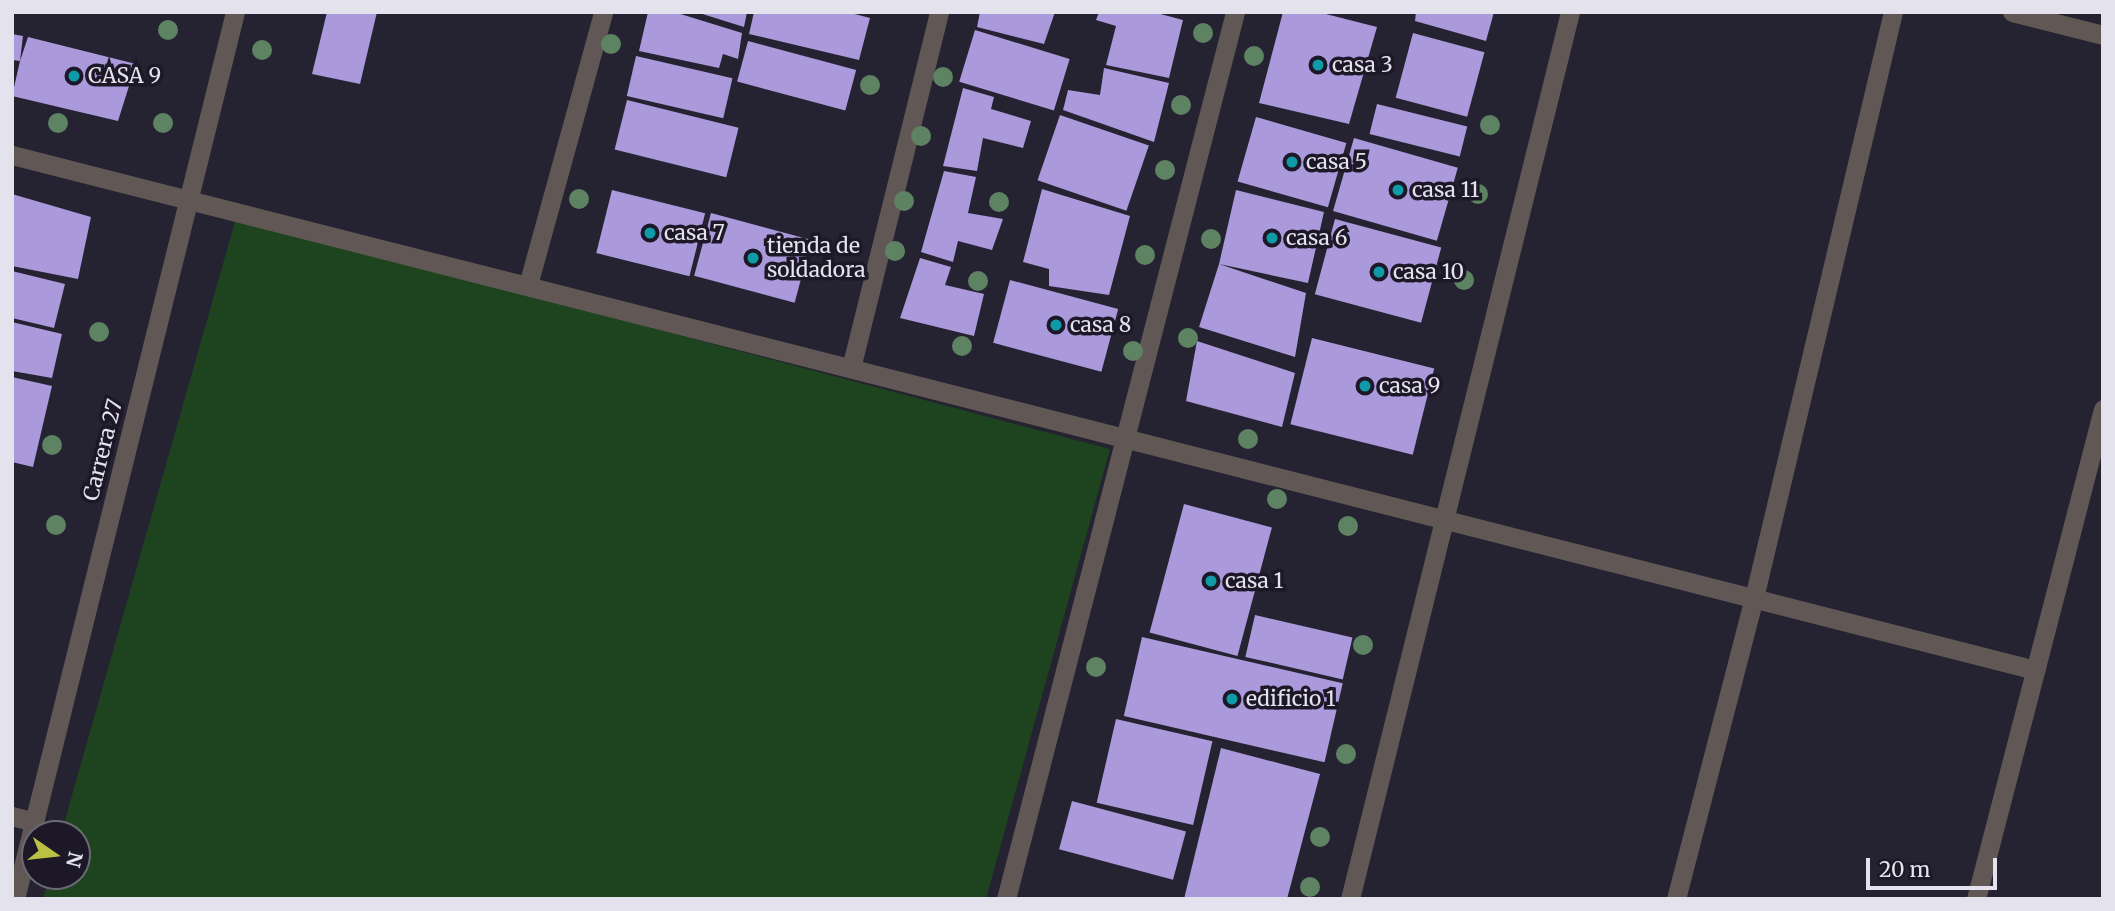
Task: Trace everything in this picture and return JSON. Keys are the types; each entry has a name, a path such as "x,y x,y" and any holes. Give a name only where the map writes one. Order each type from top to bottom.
{"street":[{"name":"Carrera 27","path":"34,820 235,12"},
{"path":"528,285 603,12"},
{"path":"851,368 939,12"},
{"path":"1006,899 1235,12"},
{"path":"1349,899 1570,12"},
{"path":"1676,899 1754,598 1893,12"},
{"path":"2012,12 2103,35"},
{"path":"12,155 2035,670"},
{"path":"1976,899 2103,409"},
{"name":"Carrera 27","path":"15,899 21,875"}],"green space":[{"path":"236,218 1110,449 986,899 43,899 45,890 91,890 91,820 65,820"}],"building":[{"path":"327,12 377,12 360,84 312,74"},
{"path":"648,12 674,12 742,33 738,59 723,54 719,68 639,51"},
{"path":"696,12 747,12 744,27"},
{"path":"754,12 847,12 870,18 859,60 749,34"},
{"path":"980,12 1055,12 1044,44 977,27"},
{"path":"1099,12 1153,12 1183,20 1169,78 1106,65 1116,26 1096,20"},
{"name":"casa 3","path":"1283,12 1318,12 1377,27 1349,124 1259,103"},
{"path":"1416,12 1494,12 1486,41 1415,21"},
{"path":"975,30 1070,59 1054,111 959,82"},
{"path":"1413,33 1484,52 1467,117 1396,98"},
{"path":"12,34 23,36 20,61 12,60"},
{"name":"CASA 9","path":"28,37 136,64 118,121 12,96"},
{"path":"748,41 856,70 845,111 737,82"},
{"path":"636,56 732,78 723,118 627,96"},
{"path":"1104,68 1169,83 1154,142 1063,110 1068,90 1100,95"},
{"path":"963,88 994,97 991,109 1031,121 1023,148 983,138 977,171 943,166"},
{"path":"627,100 739,128 726,177 615,149"},
{"path":"1377,104 1467,126 1460,157 1370,134"},
{"path":"1060,115 1149,146 1126,211 1038,180"},
{"name":"casa 5","path":"1256,117 1346,143 1328,207 1238,181"},
{"name":"casa 11","path":"1354,138 1458,168 1437,241 1333,211"},
{"path":"944,171 976,177 968,213 1003,219 992,250 958,241 953,262 921,252"},
{"path":"1042,189 1130,216 1109,295 1049,286 1049,269 1023,262"},
{"name":"casa 7","path":"612,190 705,213 689,276 596,253"},
{"name":"casa 6","path":"1236,190 1324,212 1308,283 1219,264"},
{"path":"12,194 91,217 78,279 12,266"},
{"name":"tienda de soldadora","path":"711,213 811,240 795,303 694,276"},
{"name":"casa 10","path":"1335,219 1441,247 1421,323 1315,294"},
{"path":"920,258 951,267 945,285 984,294 974,336 900,318"},
{"path":"1219,264 1306,293 1295,357 1199,327"},
{"path":"12,271 65,284 54,328 12,318"},
{"name":"casa 8","path":"1010,280 1118,309 1101,372 993,343"},
{"path":"12,322 62,334 52,378 12,371"},
{"name":"casa 9","path":"1312,338 1434,368 1413,455 1290,424"},
{"path":"1197,341 1295,373 1282,427 1186,401"},
{"path":"12,377 52,386 33,467 12,462"},
{"name":"casa 1","path":"1184,504 1272,528 1237,656 1150,632"},
{"path":"1255,615 1352,637 1343,679 1245,657"},
{"name":"edificio 1","path":"1142,637 1343,683 1324,762 1124,716"},
{"path":"1116,719 1212,741 1193,825 1097,803"},
{"path":"1221,748 1320,774 1287,899 1184,899"},
{"path":"1072,801 1186,832 1173,880 1059,849"}],"place":[{"name":"casa 3","path":"1318,65"},
{"name":"CASA 9","path":"74,76"},
{"name":"casa 5","path":"1292,162"},
{"name":"casa 11","path":"1398,190"},
{"name":"casa 7","path":"650,233"},
{"name":"casa 6","path":"1272,238"},
{"name":"tienda de soldadora","path":"753,258"},
{"name":"casa 10","path":"1379,272"},
{"name":"casa 8","path":"1056,325"},
{"name":"casa 9","path":"1365,386"},
{"name":"casa 1","path":"1211,581"},
{"name":"edificio 1","path":"1232,699"}]}
